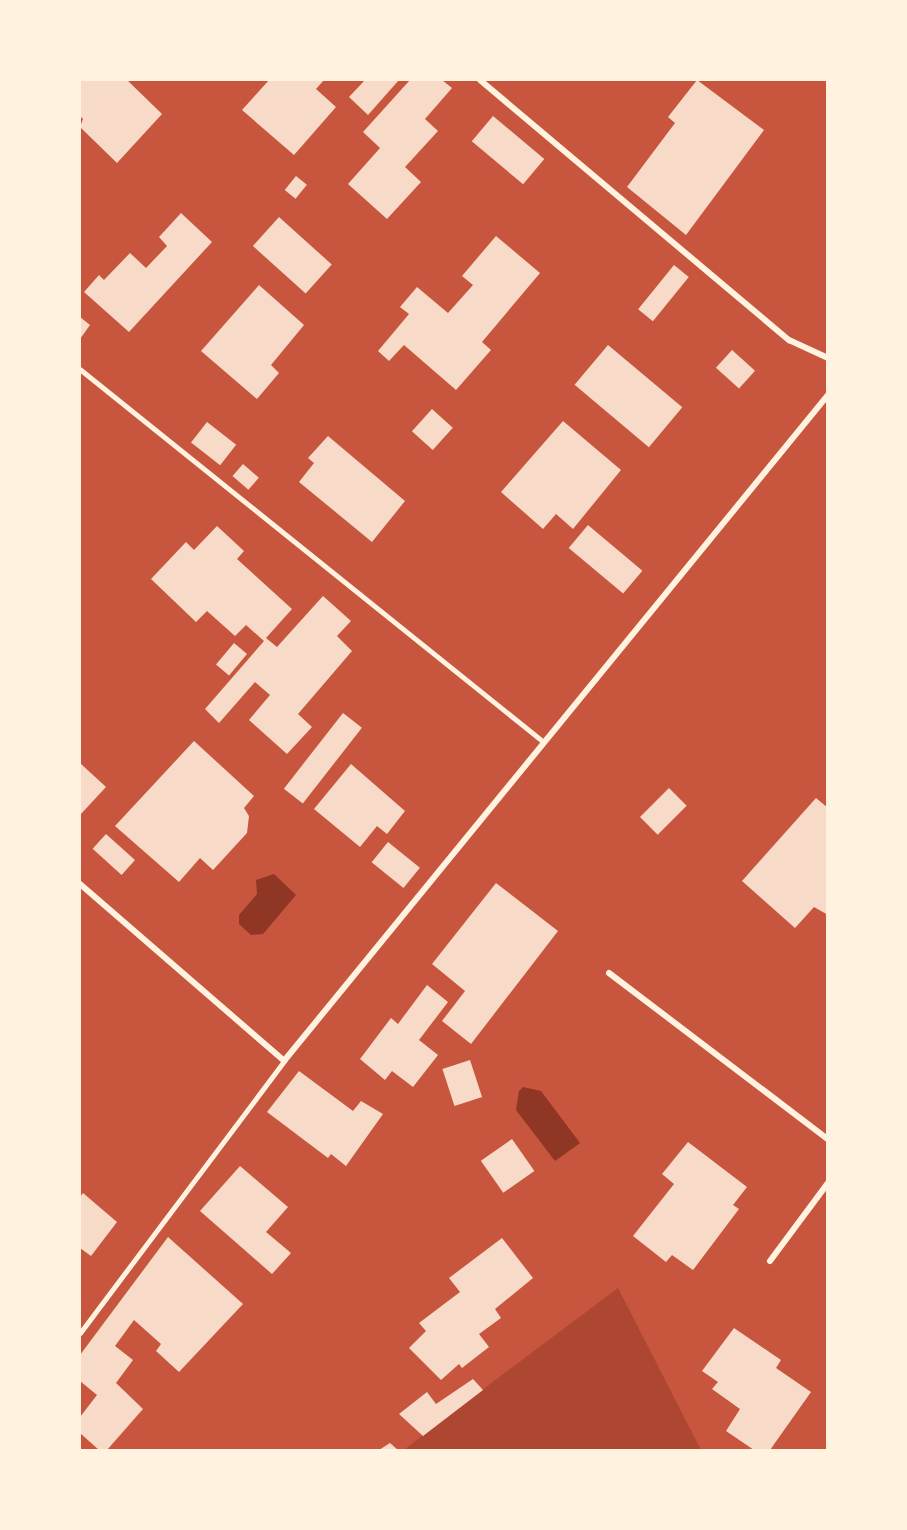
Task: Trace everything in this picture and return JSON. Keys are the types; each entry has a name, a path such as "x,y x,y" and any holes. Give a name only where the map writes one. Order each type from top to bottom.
{"street":[{"path":"480,80 789,340 828,358"},
{"path":"80,885 284,1061 828,395"},
{"path":"609,973 828,1139"},
{"path":"770,1260 828,1183"}],"lane":[{"path":"80,369 544,742"},
{"path":"80,1333 284,1061"}],"shaded area":[{"path":"274,874 296,895 263,934 251,935 239,924 239,915 257,894 256,880"},
{"path":"523,1087 541,1091 580,1143 555,1161 516,1110 519,1091"},
{"path":"618,1288 701,1450 404,1450 446,1417"}],"building":[{"path":"80,80 127,80 162,114 117,163 80,127 83,119 80,116"},
{"path":"269,80 324,80 316,89 336,107 294,155 242,110"},
{"path":"365,80 399,80 368,115 349,97"},
{"path":"410,80 442,80 452,88 425,119 438,131 405,167 421,182 387,219 348,184 380,148 363,132"},
{"path":"697,80 764,130 686,235 627,187 675,123 668,117"},
{"path":"493,116 544,159 523,184 472,141"},
{"path":"296,176 307,185 296,199 285,190"},
{"path":"181,213 212,242 129,332 84,292 99,275 104,280 130,253 146,268 167,246 159,237"},
{"path":"279,217 332,265 306,293 253,246"},
{"path":"496,236 540,273 482,342 491,350 456,390 404,345 389,361 378,351 409,314 400,307 417,287 448,313 473,285 462,276"},
{"path":"674,265 689,277 653,321 638,309"},
{"path":"259,285 304,325 271,365 279,373 257,399 201,351"},
{"path":"80,317 90,325 80,339"},
{"path":"608,345 682,407 649,447 575,385"},
{"path":"732,350 755,371 739,389 716,368"},
{"path":"432,409 453,428 433,450 412,431"},
{"path":"563,421 621,470 573,529 556,514 543,529 501,492"},
{"path":"207,422 236,445 220,465 191,442"},
{"path":"328,436 405,501 372,542 299,482 314,463 308,458"},
{"path":"243,464 259,478 248,490 233,476"},
{"path":"588,525 642,571 623,594 569,548"},
{"path":"217,526 244,551 237,559 292,609 266,638 277,647 323,596 351,621 337,636 352,651 298,714 312,727 287,754 249,720 270,695 255,682 219,723 205,709 264,641 246,625 235,636 207,611 196,622 151,579 186,542 194,550"},
{"path":"234,643 247,654 229,675 216,664"},
{"path":"343,713 362,728 303,803 284,789"},
{"path":"194,741 254,796 244,808 249,816 247,833 213,870 200,858 179,882 115,826"},
{"path":"80,763 106,787 80,815"},
{"path":"351,764 405,811 387,834 377,826 360,847 314,809"},
{"path":"669,788 687,806 658,835 640,817"},
{"path":"816,798 828,808 828,915 814,907 795,928 742,881"},
{"path":"106,834 135,860 122,875 93,849"},
{"path":"388,842 420,868 404,888 372,862"},
{"path":"496,883 558,931 471,1044 442,1021 465,991 432,964"},
{"path":"427,985 448,1002 419,1040 438,1055 413,1087 392,1071 385,1080 360,1059 391,1018 398,1024"},
{"path":"470,1060 482,1097 454,1106 442,1069"},
{"path":"299,1071 353,1111 361,1101 383,1114 346,1166 331,1154 328,1158 267,1112"},
{"path":"512,1139 534,1171 503,1193 481,1161"},
{"path":"688,1142 747,1187 733,1205 739,1209 693,1270 672,1255 666,1262 633,1236 674,1184 662,1174"},
{"path":"240,1166 288,1207 266,1232 291,1253 272,1274 200,1211"},
{"path":"83,1193 117,1222 91,1256 80,1248 80,1197"},
{"path":"168,1237 243,1304 179,1372 156,1351 161,1344 134,1320 115,1346 133,1360 116,1383 143,1409 107,1450 99,1450 80,1433 80,1417 97,1395 80,1381 80,1355"},
{"path":"502,1238 533,1278 495,1309 501,1318 479,1334 489,1347 462,1368 459,1364 441,1380 409,1348 426,1331 419,1323 460,1292 449,1278"},
{"path":"734,1328 781,1360 776,1368 811,1392 770,1450 754,1450 726,1431 740,1409 712,1389 718,1382 702,1371"},
{"path":"473,1379 483,1390 423,1436 399,1414 427,1392 436,1404"},
{"path":"390,1443 398,1450 379,1450"}]}
